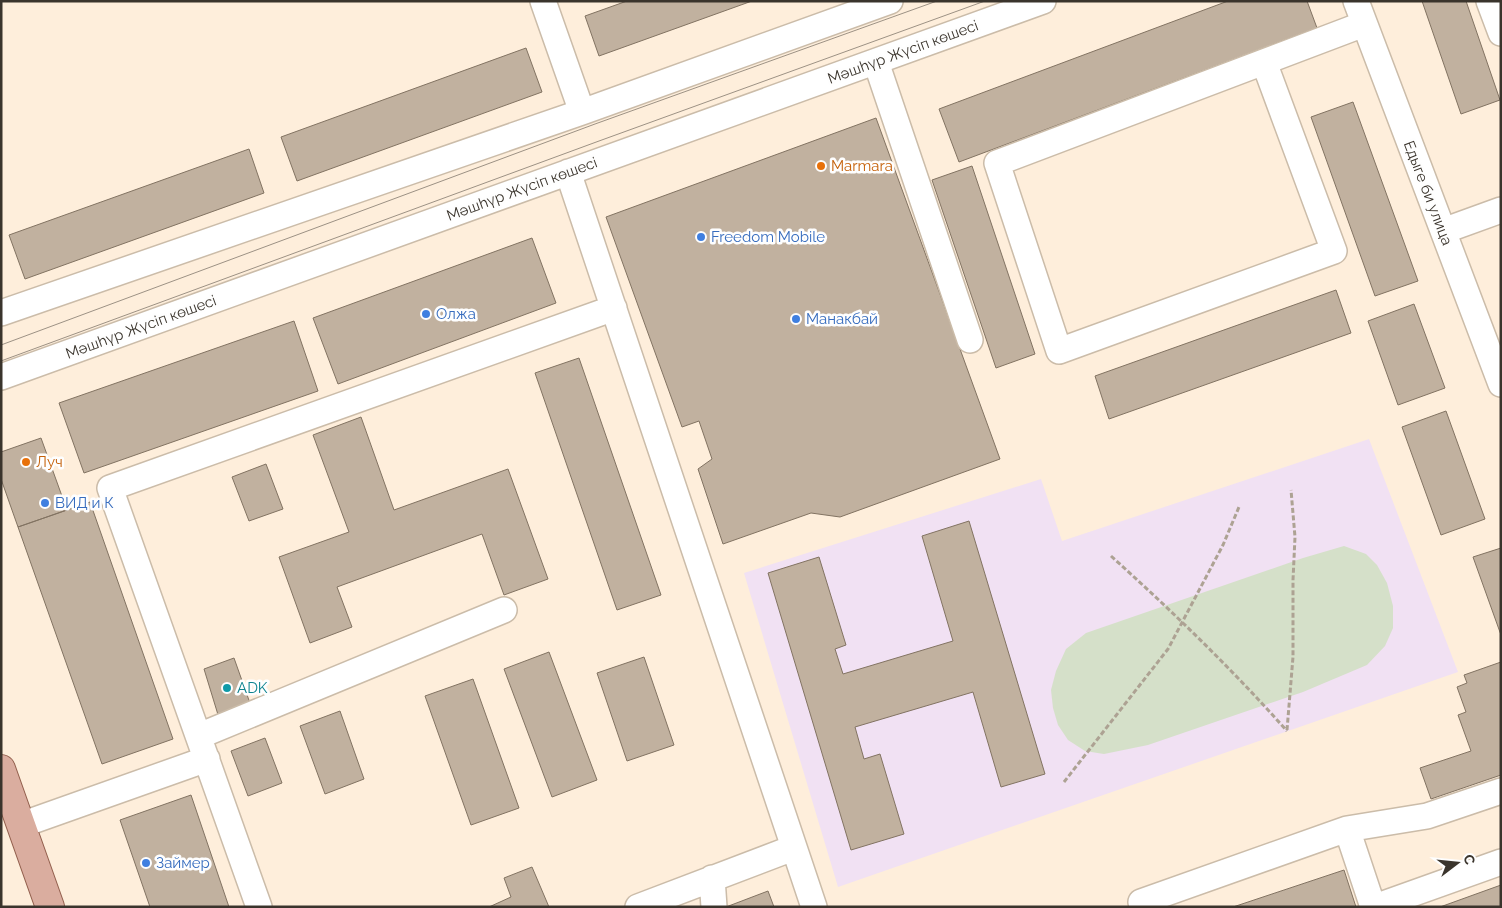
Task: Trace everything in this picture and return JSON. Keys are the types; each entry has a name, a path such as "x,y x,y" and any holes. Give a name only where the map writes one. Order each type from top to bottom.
{"main road":[{"path":"1,769 50,907"}],"street":[{"path":"543,1 582,112"},
{"path":"1,313 582,112 890,1"},
{"name":"Мәшһүр Жүсіп көшесі","path":"1,377 1044,1"},
{"path":"1489,1 1501,33"},
{"path":"1264,62 1334,251 1059,351 997,163 1264,62 1360,13"},
{"name":"Едыге би улица","path":"1360,13 1501,384"},
{"path":"876,62 970,340"},
{"path":"568,172 814,907"},
{"path":"1443,231 1501,210"},
{"path":"259,907 110,488 614,308"},
{"path":"199,736 504,610"},
{"path":"21,825 207,759"},
{"path":"1140,902 1347,829 1427,816 1501,791"},
{"path":"1347,829 1374,907 1501,862"},
{"path":"638,907 793,848"},
{"path":"712,878 714,907"}],"path":[{"path":"1111,556 1183,621 1248,687 1287,731 1293,657 1292,580 1295,537 1291,490"},
{"path":"1064,782 1168,649 1224,545 1239,507"}],"shaded area":[{"path":"1369,439 1458,672 838,887 744,573 1041,479 1062,541"}],"green space":[{"path":"1344,546 1366,554 1377,565 1387,583 1393,606 1393,628 1385,646 1367,665 1303,692 1148,745 1104,754 1085,751 1068,740 1058,725 1053,708 1051,690 1056,671 1066,649 1086,633 1303,558"}],"building":[{"path":"627,1 752,1 599,56 585,16"},
{"path":"1228,1 1307,1 1317,28 959,162 939,109"},
{"path":"1422,1 1466,1 1500,100 1461,114"},
{"path":"526,48 542,92 297,181 281,137"},
{"path":"1353,102 1418,281 1375,296 1311,117"},
{"name":"Манакбай","path":"876,118 1000,459 840,517 811,513 723,544 698,469 712,459 699,421 682,427 606,217"},
{"path":"249,149 264,193 25,279 9,235"},
{"path":"972,166 1035,354 996,368 932,180"},
{"name":"Олжа","path":"532,238 556,303 338,384 313,318"},
{"path":"1336,290 1351,333 1109,419 1095,376"},
{"path":"1414,304 1445,388 1398,405 1368,321"},
{"path":"294,321 318,391 84,473 59,403"},
{"path":"579,358 661,595 617,610 535,373"},
{"path":"1446,411 1485,519 1441,535 1402,427"},
{"path":"361,417 394,510 508,469 548,579 504,595 482,534 337,587 352,627 310,643 279,557 349,532 313,435"},
{"path":"41,438 67,510 18,527 1,479 1,452"},
{"path":"266,464 283,509 249,521 232,477"},
{"path":"90,502 173,739 102,764 18,527"},
{"path":"969,521 1045,774 1001,787 973,692 855,727 864,759 880,754 904,834 851,850 768,573 819,557 846,645 835,649 843,674 953,641 922,536"},
{"path":"1501,548 1501,635 1473,557"},
{"path":"549,652 597,780 552,797 504,669"},
{"path":"644,657 674,745 627,761 597,673"},
{"name":"ADK","path":"234,658 251,706 219,718 204,669"},
{"path":"1501,662 1501,775 1431,799 1420,768 1471,751 1458,715 1466,712 1457,687 1467,683 1464,675"},
{"path":"473,679 519,808 471,825 425,696"},
{"path":"340,711 364,779 325,794 300,726"},
{"path":"265,738 282,783 248,796 231,751"},
{"path":"191,795 229,907 150,907 120,820"},
{"path":"532,867 549,907 489,907 511,897 504,878"},
{"path":"1344,870 1356,907 1233,907"},
{"path":"1501,885 1501,907 1440,907"},
{"path":"768,891 774,907 726,907"}],"tram line":[{"path":"1,345 595,124 937,1"},
{"path":"1,361 985,1"}],"place":[{"name":"Marmara","path":"821,166"},
{"name":"Freedom Mobile","path":"701,237"},
{"name":"Олжа","path":"426,314"},
{"name":"Манакбай","path":"796,319"},
{"name":"Луч","path":"26,462"},
{"name":"ВИД и К","path":"45,503"},
{"name":"ADK","path":"227,688"},
{"name":"Займер","path":"146,863"}]}
